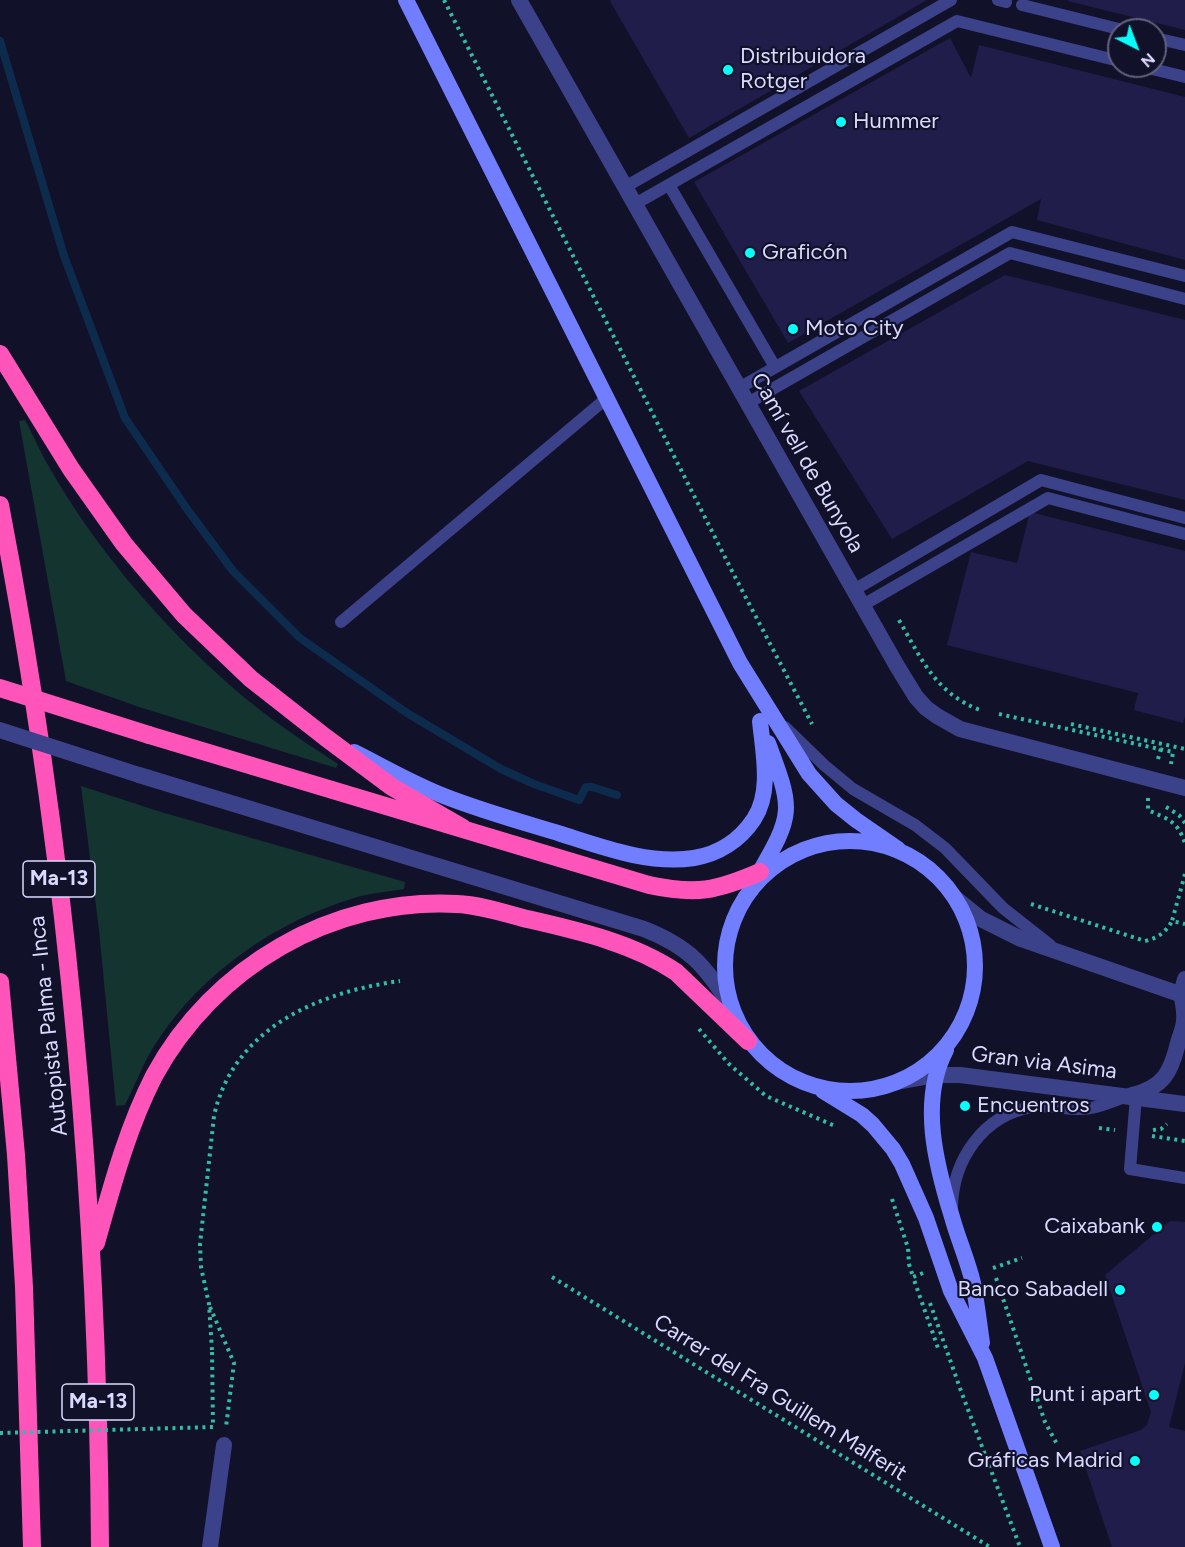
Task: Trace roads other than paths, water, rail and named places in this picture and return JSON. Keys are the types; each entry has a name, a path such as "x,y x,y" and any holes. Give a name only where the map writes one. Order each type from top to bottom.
{"highway":[{"path":"0,354 71,469 124,544 184,615 251,680 325,737 392,787 463,828"},
{"name":"Autopista Palma - Inca","path":"0,505 28,662 56,857 83,1112 100,1439 100,1547"},
{"path":"0,688 148,735 649,885 677,891 699,891 718,888 768,869"},
{"path":"92,1256 125,1143 135,1118 154,1077 182,1033 224,987 257,962 292,939 342,918 395,906 459,904 562,927 641,952 667,966 748,1041"},
{"name":"Autopista Palma - Inca","path":"0,982 16,1155 24,1287 32,1547"}],"main road":[{"path":"406,0 608,398 766,717 783,783 787,812 768,869 736,913 729,934 725,955 726,978 737,1023 748,1041 774,1065 862,1115 884,1136 902,1164 926,1218 951,1291 985,1358 1052,1547"},
{"path":"325,737 444,796 478,808 611,849 661,858 683,859 705,855 729,845 755,819 762,803 766,717"},
{"path":"766,717 809,774 836,804 930,870 945,884 955,898 973,937 971,1000 964,1020 936,1075 932,1103 934,1139 942,1180 973,1282 985,1358"},
{"path":"768,869 795,854 837,842 873,841 897,849"},
{"path":"807,1082 844,1091 860,1091 897,1082 924,1067 953,1038"}],"street":[{"name":"Camí vell de Bunyola","path":"519,0 916,697 926,708 960,729 1185,788"},
{"path":"0,730 139,775 644,929 673,942 698,961 709,972 731,1006"},
{"path":"955,898 972,913 1004,931 1061,954 1184,990 1185,1020 1172,1066 1156,1085 1132,1096"},
{"name":"Gran via Asima","path":"897,1082 936,1075 960,1075 1185,1104"},
{"path":"210,1547 224,1445"}],"lane":[{"path":"625,187 951,0"},
{"path":"1022,5 1107,26"},
{"path":"635,204 957,21 1107,58"},
{"path":"1167,41 1185,45"},
{"path":"1167,73 1185,77"},
{"path":"669,185 775,367"},
{"path":"739,388 1012,232 1185,276"},
{"path":"748,403 1010,254 1185,299"},
{"path":"341,622 608,398"},
{"path":"854,590 1041,480 1185,518"},
{"path":"863,606 1048,498 1185,534"},
{"path":"766,717 853,789 915,825 945,848 1003,908 1061,954"},
{"path":"952,1217 953,1188 964,1156 979,1136 1000,1119 1031,1107 1085,1109 1132,1096 1130,1169 1185,1178"}],"waterway":[{"path":"0,41 64,256 125,418 187,509 233,571 300,638 407,713 501,769 579,800 586,787 617,795"}],"place":[{"name":"Distribuidora Rotger","path":"728,70"},
{"name":"Hummer","path":"841,122"},
{"name":"Graficón","path":"750,253"},
{"name":"Moto City","path":"793,329"},
{"name":"Encuentros","path":"965,1106"},
{"name":"Caixabank","path":"1157,1227"},
{"name":"Banco Sabadell","path":"1120,1290"},
{"name":"Punt i apart","path":"1154,1395"},
{"name":"Gráficas Madrid","path":"1135,1461"}]}
